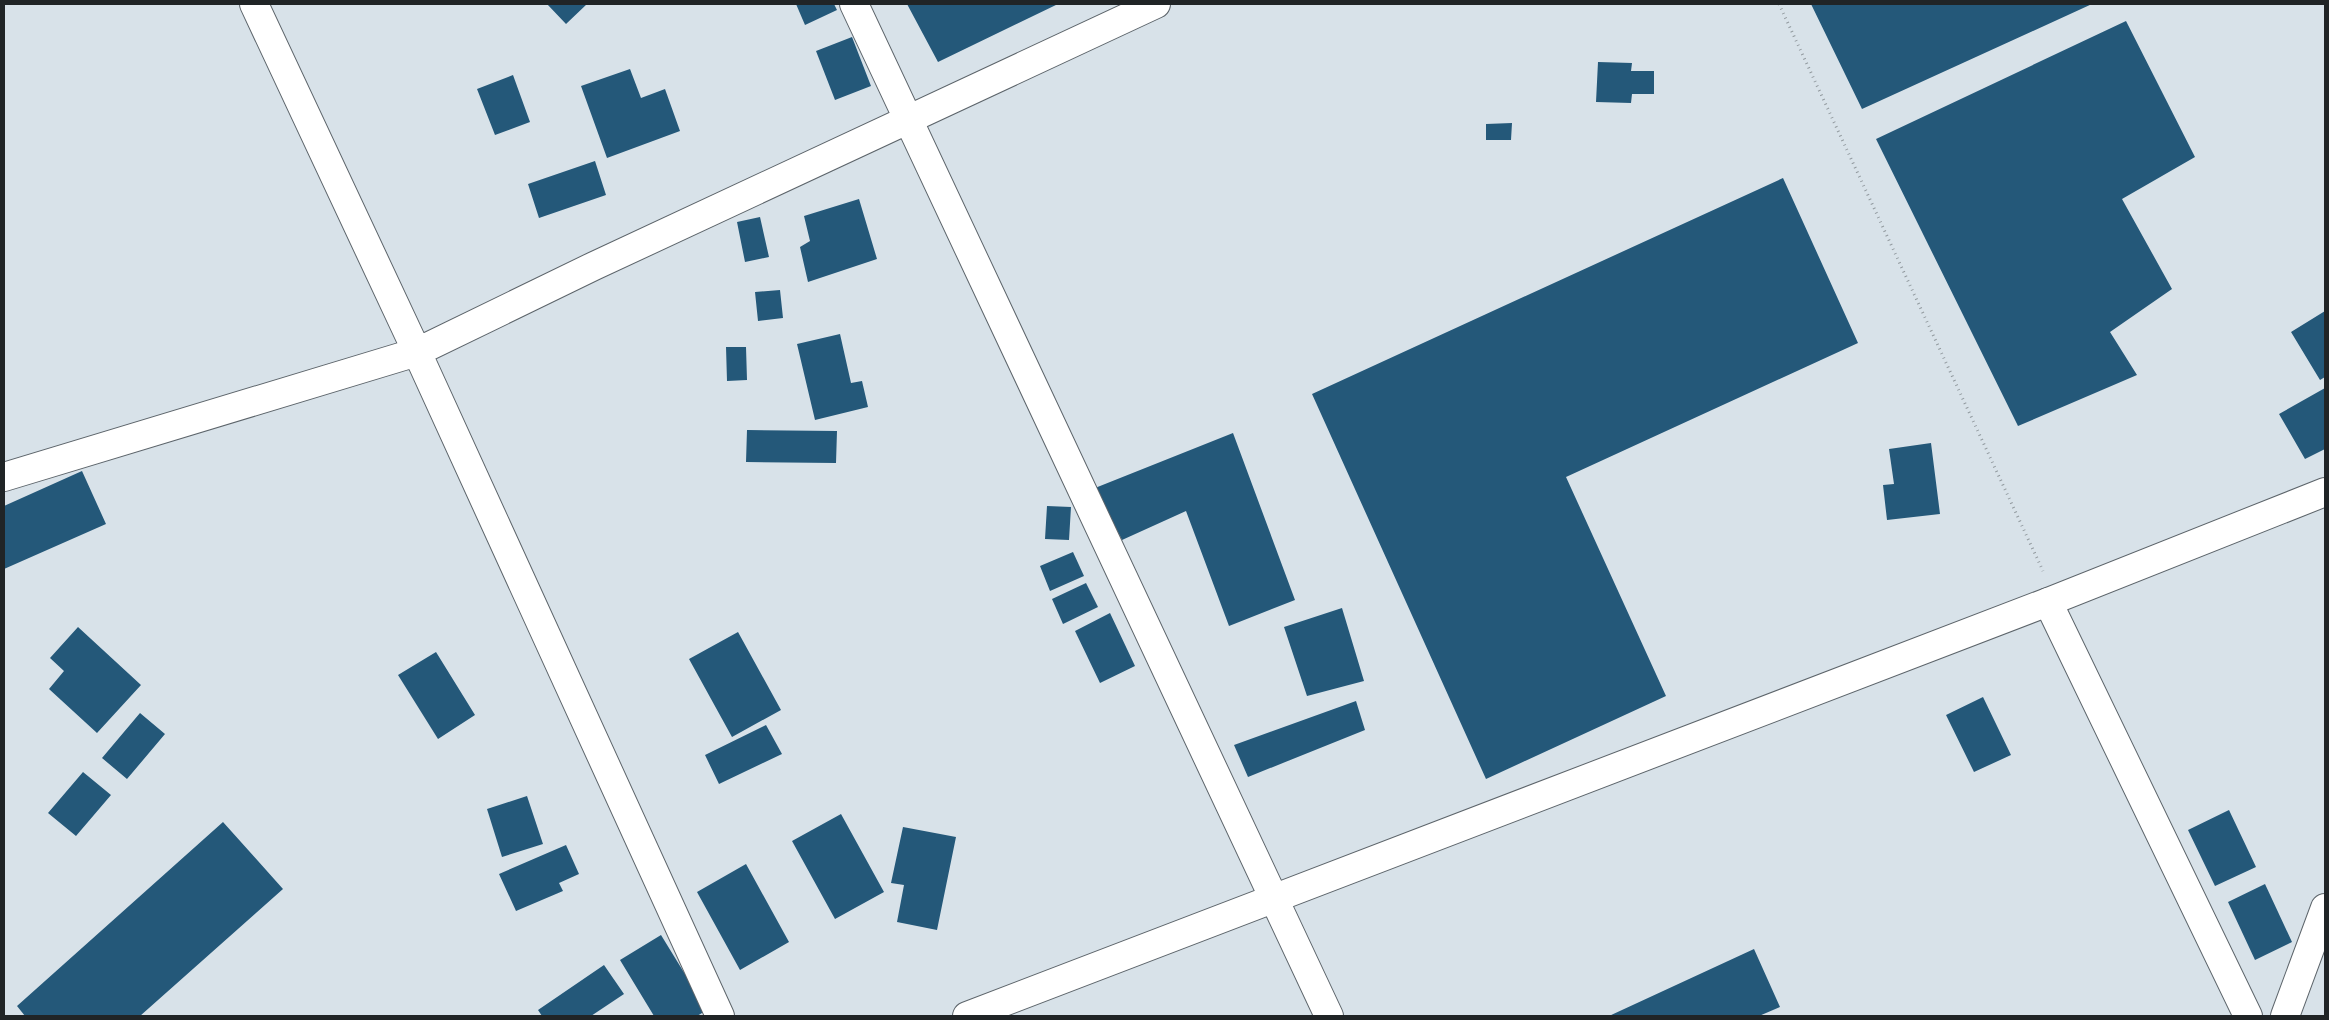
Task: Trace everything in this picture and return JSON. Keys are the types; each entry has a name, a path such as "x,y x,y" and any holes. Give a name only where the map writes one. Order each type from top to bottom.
{"street":[{"path":"254,4 417,352 720,1016"},
{"path":"854,4 1329,1016"},
{"path":"4,477 417,352 594,266 1156,4"},
{"path":"967,1016 2052,600 2325,492"},
{"path":"2052,600 2248,1016"},
{"path":"2285,1016 2325,908"}],"path":[{"path":"1779,4 2052,600"}],"building":[{"path":"547,4 587,4 566,24"},
{"path":"796,4 834,4 837,10 805,25"},
{"path":"907,4 1058,4 938,62"},
{"path":"1811,4 2092,4 1862,109"},
{"path":"2126,21 2195,157 2122,199 2172,289 2110,332 2137,375 2018,426 1876,139"},
{"path":"852,37 871,86 835,100 816,51"},
{"path":"1598,62 1632,63 1631,71 1654,71 1654,94 1632,94 1631,103 1596,102"},
{"path":"630,69 641,98 665,89 680,131 607,158 581,86"},
{"path":"513,75 530,122 495,135 477,89"},
{"path":"1512,123 1511,140 1486,140 1486,124"},
{"path":"595,161 606,195 539,218 528,184"},
{"path":"1783,178 1858,343 1566,477 1666,696 1486,779 1312,394"},
{"path":"859,199 877,259 808,282 800,247 810,241 804,216"},
{"path":"760,217 769,257 745,262 737,222"},
{"path":"780,290 783,318 758,321 755,292"},
{"path":"2325,311 2325,377 2320,380 2291,332"},
{"path":"840,334 851,383 862,381 868,407 815,420 797,344"},
{"path":"726,347 746,347 747,380 727,381"},
{"path":"2325,388 2325,449 2305,459 2279,414"},
{"path":"747,430 837,431 836,463 746,462"},
{"path":"1233,433 1295,600 1229,626 1186,511 1122,540 1095,488"},
{"path":"1931,443 1940,514 1887,520 1883,485 1894,484 1889,449"},
{"path":"82,471 106,524 4,569 4,506"},
{"path":"1047,506 1071,507 1069,540 1045,539"},
{"path":"1073,552 1084,576 1050,591 1040,566"},
{"path":"1086,583 1098,607 1063,624 1052,599"},
{"path":"1342,608 1364,681 1307,696 1284,627"},
{"path":"1110,613 1135,666 1100,683 1075,631"},
{"path":"78,627 141,685 97,733 49,689 64,671 50,658"},
{"path":"738,632 781,710 732,737 689,659"},
{"path":"436,652 475,715 438,739 398,675"},
{"path":"1983,697 2011,755 1974,772 1946,715"},
{"path":"1356,701 1365,730 1248,777 1234,745"},
{"path":"140,713 165,734 127,779 102,758"},
{"path":"766,725 782,754 719,784 705,755"},
{"path":"83,772 111,795 76,836 48,813"},
{"path":"527,796 543,844 502,857 487,809"},
{"path":"2229,810 2256,867 2215,886 2188,830"},
{"path":"841,814 884,892 835,919 792,841"},
{"path":"223,822 283,889 140,1016 25,1016 17,1006"},
{"path":"903,827 956,837 937,930 897,922 904,885 891,883"},
{"path":"566,845 579,874 559,883 563,891 516,911 499,874"},
{"path":"746,864 789,942 740,970 697,892"},
{"path":"2265,884 2292,942 2255,960 2228,902"},
{"path":"661,935 707,1010 697,1016 654,1016 620,960"},
{"path":"1754,949 1780,1007 1759,1016 1609,1016"},
{"path":"604,965 624,994 591,1016 542,1016 538,1010"}]}
